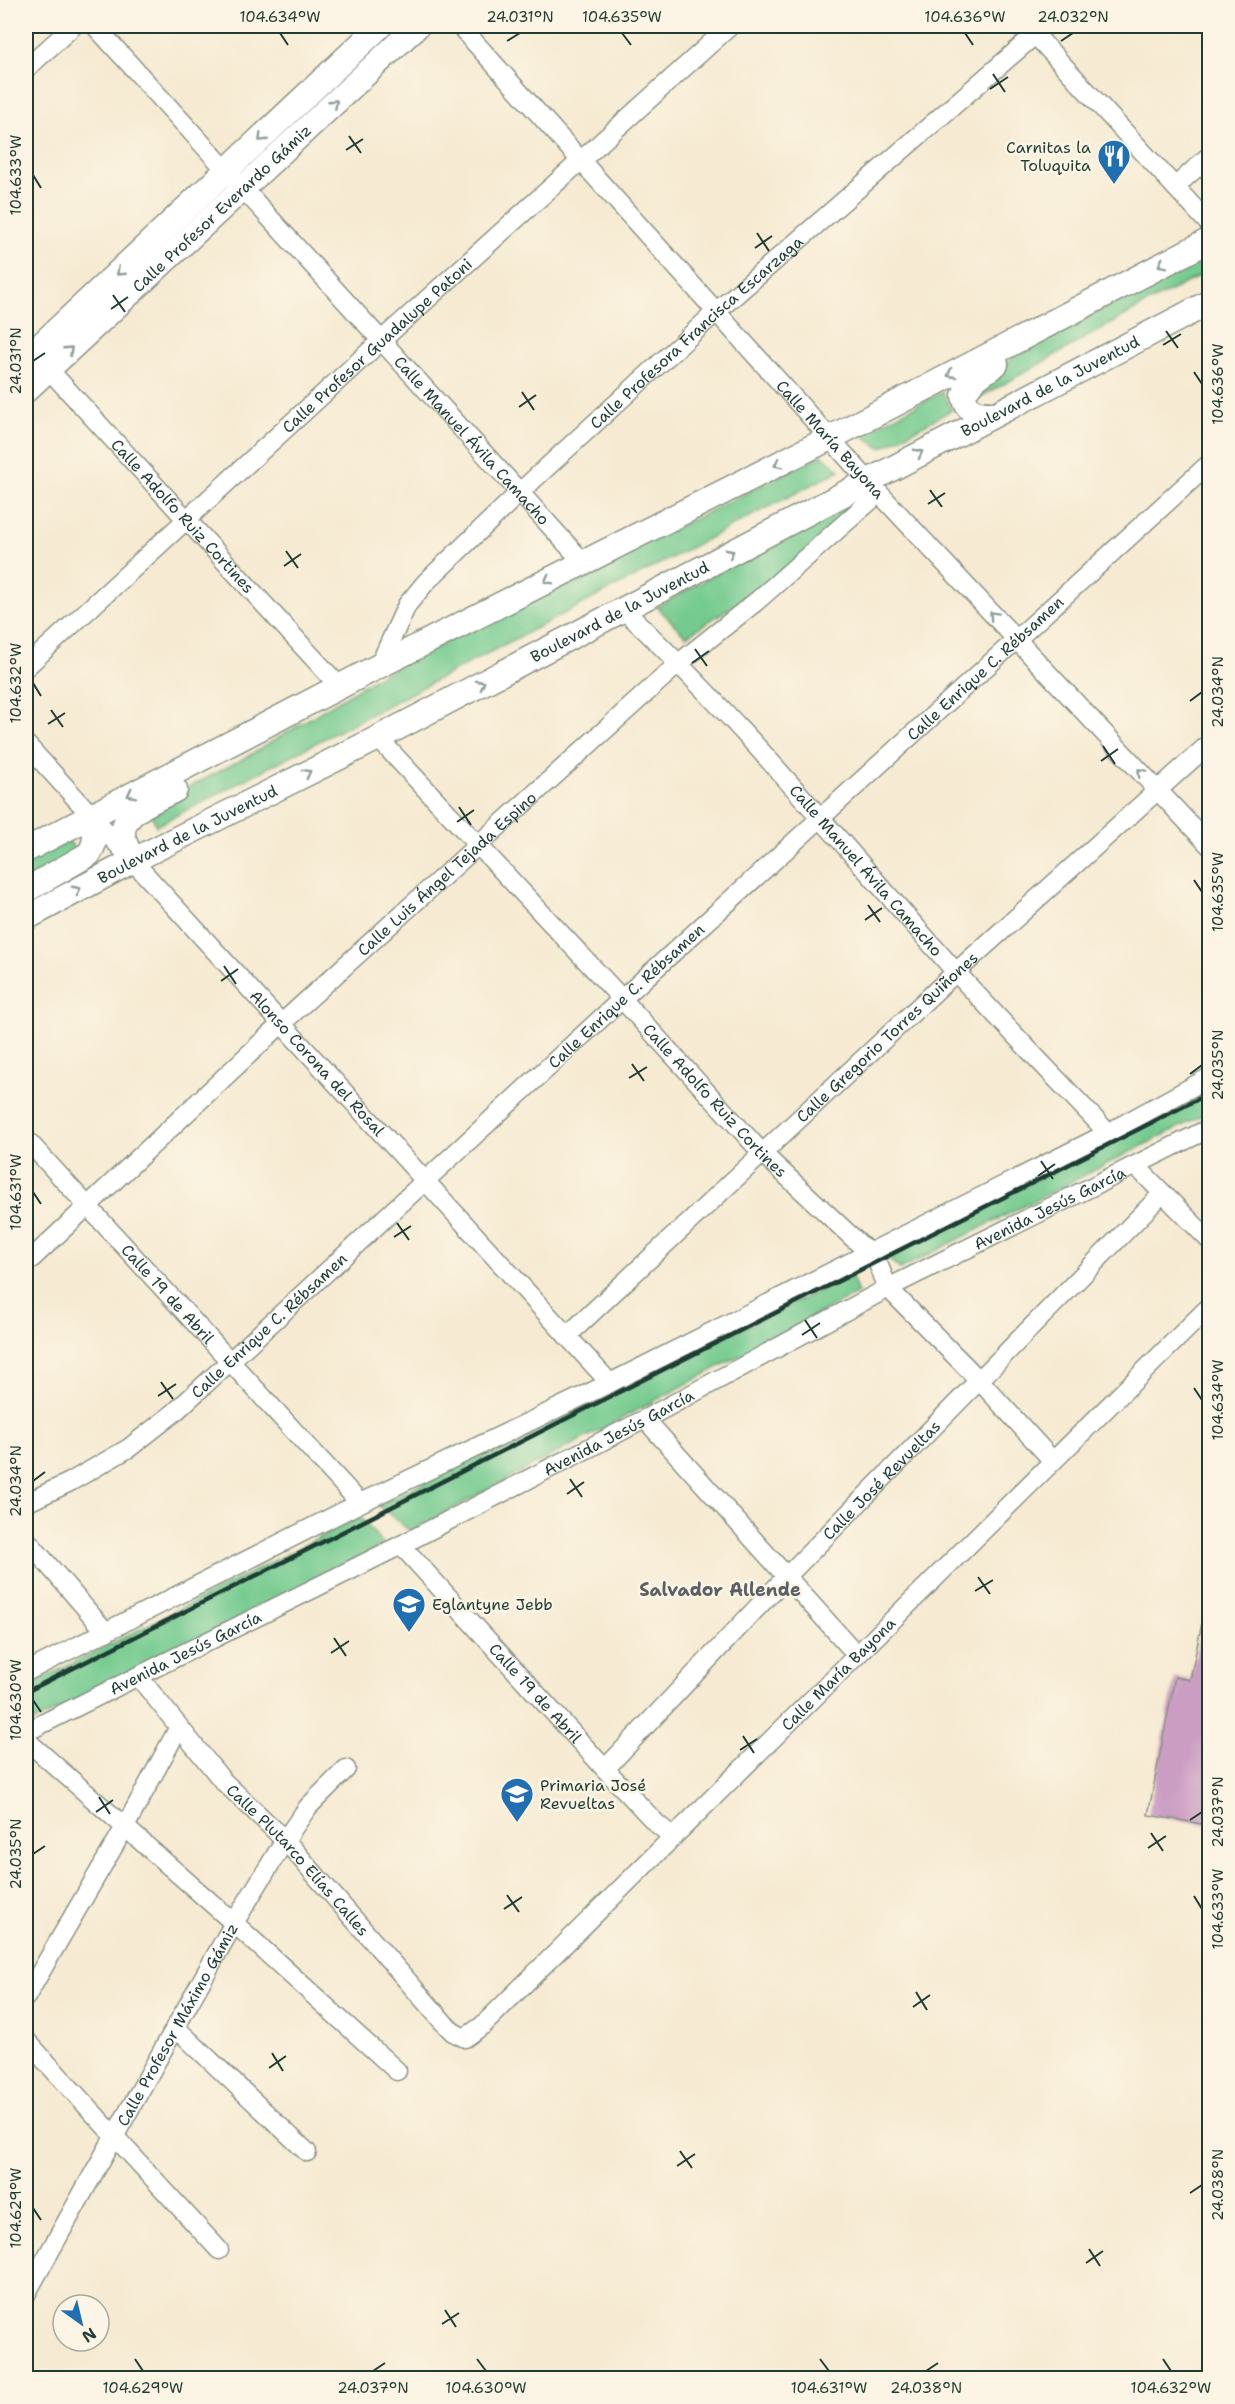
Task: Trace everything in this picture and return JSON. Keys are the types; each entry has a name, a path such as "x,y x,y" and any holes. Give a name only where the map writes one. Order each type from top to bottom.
{"main road":[{"name":"Calle Profesor Everardo Gámiz","path":"235,180 380,26"},
{"name":"Calle Profesor Everardo Gámiz","path":"26,390 33,356 235,180 417,26"},
{"path":"26,850 380,666 830,438 1209,240"},
{"path":"992,414 976,413 967,406 965,390 972,381 1114,289"},
{"name":"Boulevard de la Juventud","path":"26,918 132,861 378,738 623,609 873,487 992,414 1209,302"},
{"path":"132,861 123,834 125,822 138,810 258,743 280,718"},
{"path":"26,890 89,854 96,844 96,834 90,815"}],"street":[{"path":"26,69 73,26"},
{"name":"Calle Manuel Ávila Camacho","path":"94,26 583,562"},
{"name":"Calle María Bayona","path":"460,26 873,487 1209,846"},
{"name":"Calle Profesor Guadalupe Patoni","path":"26,667 579,160 730,26"},
{"path":"1036,29 1209,225"},
{"name":"Calle Profesora Francisca Escarzaga","path":"380,666 407,605 426,582 520,492 717,311 1036,29"},
{"path":"1175,187 1209,155"},
{"name":"Calle Adolfo Ruiz Cortines","path":"33,356 340,687"},
{"name":"Calle Enrique C. Rébsamen","path":"26,1503 70,1482 129,1448 176,1412 622,999 1209,463"},
{"name":"Calle Luis Ángel Tejada Espino","path":"26,1264 281,1024 478,844 679,663 758,600 873,487"},
{"name":"Calle Manuel Ávila Camacho","path":"623,609 679,663 821,818 956,972 1108,1133"},
{"name":"Calle Adolfo Ruiz Cortines","path":"378,738 622,999 762,1153 877,1261 888,1288 980,1381 1053,1461"},
{"name":"Calle Gregorio Torres Quiñones","path":"567,1336 956,972 1209,743"},
{"name":"Alonso Corona del Rosal","path":"26,744 610,1383"},
{"path":"26,1672 360,1503 610,1383 1108,1133 1209,1077"},
{"name":"Avenida Jesús García","path":"26,1732 401,1545 645,1419 888,1288 1209,1128"},
{"name":"Calle 19 de Abril","path":"26,1139 360,1503"},
{"path":"1136,1166 1209,1241"},
{"name":"Calle José Revueltas","path":"605,1769 788,1576 1162,1194"},
{"name":"Calle María Bayona","path":"465,2038 483,2025 1209,1306"},
{"path":"645,1419 857,1655"},
{"path":"26,1539 106,1632"},
{"name":"Calle 19 de Abril","path":"401,1545 605,1769 656,1823 673,1837"},
{"name":"Calle Plutarco Elías Calles","path":"138,1676 222,1780 285,1840 444,2023 465,2038"},
{"path":"26,1998 125,1827 179,1727"},
{"path":"26,1740 234,1923 397,2071"},
{"name":"Calle Profesor Máximo Gámiz","path":"26,2294 234,1923 308,1807 346,1768"},
{"path":"175,2027 308,2152"},
{"path":"26,2040 219,2250"}],"green space":[{"path":"1209,255 1209,271 1140,307 981,397 980,387 1017,353"},
{"path":"942,392 952,410 881,448 861,434"},
{"path":"822,455 840,470 156,826 149,808 252,754 375,678"},
{"path":"852,497 842,518 795,566 686,636 657,607"},
{"path":"67,838 78,854 26,882 26,860"},
{"path":"1209,1091 1209,1112 900,1269 886,1256"},
{"path":"851,1275 858,1293 410,1531 378,1505"},
{"path":"360,1517 384,1545 26,1726 26,1687"}],"building":[{"path":"1203,1618 1209,1618 1209,1825 1148,1815 1175,1677 1190,1680"}],"railway":[{"path":"26,1692 1210,1093"}],"place":[{"name":"Carnitas la Toluquita","path":"1114,185"},
{"name":"Eglantyne Jebb","path":"409,1633"},
{"name":"Primaria José Revueltas","path":"517,1823"}],"district":[{"name":"Salvador Allende","path":"720,1590"}]}
